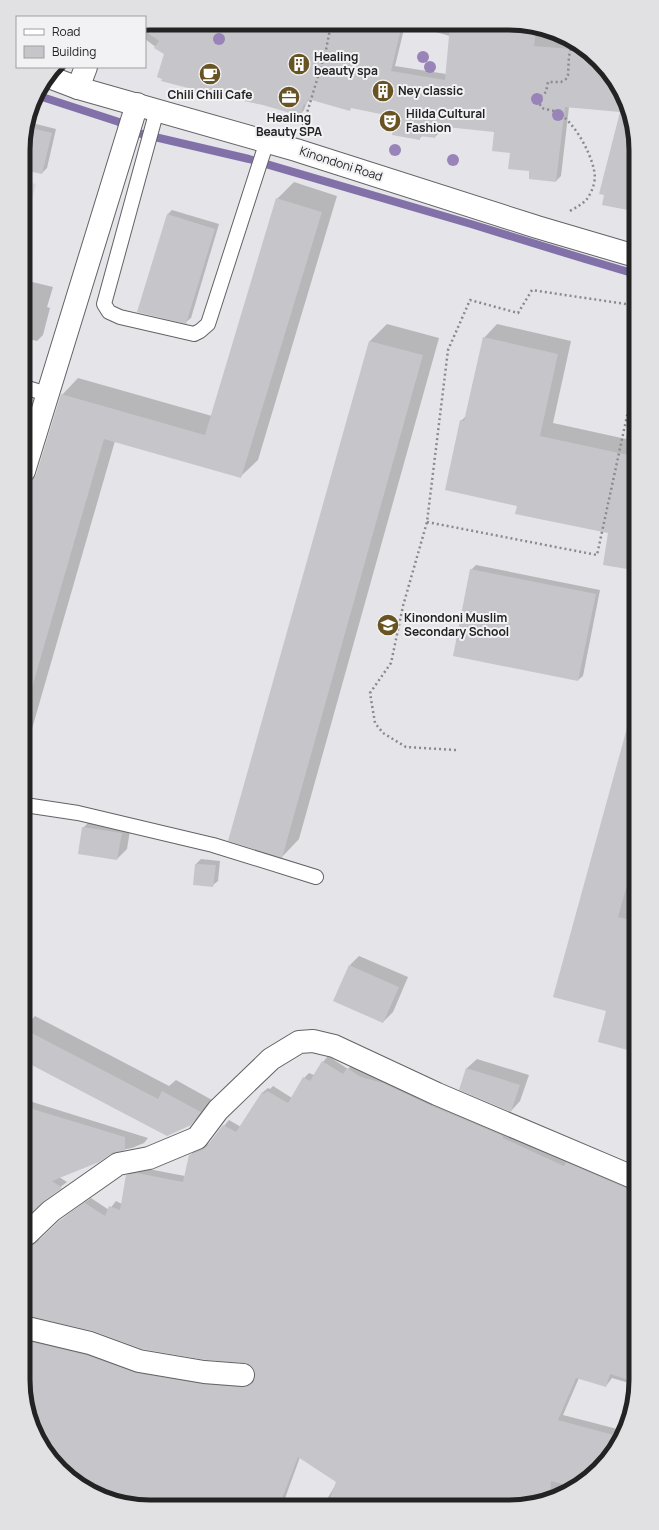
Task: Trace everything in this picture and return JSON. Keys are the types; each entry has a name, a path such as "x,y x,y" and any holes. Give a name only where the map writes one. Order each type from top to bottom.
{"street":[{"path":"78,88 86,68"},
{"name":"Kinondoni Road","path":"53,79 78,88 267,141 537,227 629,254"},
{"path":"30,451 47,394 147,107"},
{"path":"30,1231 51,1211 118,1164 149,1158 196,1138 218,1110 271,1059 299,1042 313,1041 334,1046 437,1094 629,1175"},
{"path":"30,1329 90,1343 139,1362 204,1372 243,1374"}],"lane":[{"path":"147,107 104,304 108,312 120,317 194,334 208,324 267,141"},
{"path":"30,389 47,394"},
{"path":"30,805 78,813 213,845 316,877"}],"path":[{"path":"296,150 326,50 330,30"},
{"path":"537,227 583,204 590,195 594,184 594,171 582,140 565,118 558,113 542,108 539,103 540,97 546,92 548,82 561,82 566,79 568,75 571,47"},
{"path":"456,750 406,747 383,733 375,724 370,694 391,662 403,606 427,522 448,350 470,300 518,313 532,290 629,305"},
{"path":"427,522 597,555 629,407"}],"shaded area":[{"path":"30,183 36,184 30,206"}],"building":[{"path":"146,30 401,30 391,71 445,80 450,30 517,30 536,33 534,46 575,49 599,71 613,90 620,104 628,134 628,210 602,205 604,195 599,194 620,112 565,107 556,182 529,179 529,171 508,169 510,153 492,151 494,132 437,126 435,138 420,136 420,140 392,135 395,117 351,108 350,111 308,99 306,105 304,104 300,116 263,105 218,96 217,99 191,92 192,89 161,81 162,79 157,77 164,54 154,48 159,41 146,32"},
{"path":"32,128 52,133 42,174 30,171 30,142"},
{"path":"276,198 322,212 241,478 104,439 30,691 30,484 36,475 61,394 205,435"},
{"path":"167,214 215,229 186,324 137,312"},
{"path":"483,337 558,354 540,436 629,455 629,569 603,565 608,533 515,514 517,506 445,490 460,420 464,421"},
{"path":"369,341 423,355 282,858 228,841"},
{"path":"470,569 596,594 578,681 453,656"},
{"path":"627,728 629,728 629,878 618,917 629,920 629,1050 598,1042 606,1011 553,997"},
{"path":"82,827 122,833 117,860 78,854"},
{"path":"195,864 216,865 213,887 193,885"},
{"path":"349,965 399,987 383,1023 333,1001"},
{"path":"30,1032 158,1099 162,1091 201,1112 191,1125 167,1136 30,1064"},
{"path":"322,1061 343,1074 347,1068 361,1077 383,1083 432,1106 503,1136 503,1138 564,1166 566,1162 629,1190 629,1303 626,1313 629,1314 629,1380 610,1374 606,1387 576,1378 558,1420 615,1435 609,1447 594,1465 569,1484 566,1485 551,1481 550,1493 525,1499 329,1500 336,1482 298,1457 282,1500 134,1499 111,1494 90,1484 65,1465 46,1440 39,1426 31,1396 30,1342 86,1355 137,1373 203,1384 242,1387 248,1386 253,1382 255,1376 254,1370 250,1365 244,1363 206,1360 142,1349 93,1331 30,1317 30,1245 36,1243 59,1221 85,1203 105,1216 109,1206 120,1210 126,1175 137,1173 183,1182 189,1155 202,1150 207,1146 223,1125 236,1132 262,1092 264,1094 267,1091 288,1103 303,1077 310,1081"},
{"path":"466,1068 520,1085 511,1112 459,1090"},
{"path":"30,1108 125,1137 125,1150 111,1154 99,1162 52,1181 62,1188 44,1201 30,1214"}],"waterway":[{"path":"42,97 119,122 129,131 249,159 629,272"}],"place":[{"name":"Healing beauty spa","path":"299,64"},
{"name":"Chili Chili Cafe","path":"210,74"},
{"name":"Ney classic","path":"383,91"},
{"name":"Healing Beauty SPA","path":"289,97"},
{"name":"Hilda Cultural Fashion","path":"390,121"},
{"name":"Kinondoni Muslim Secondary School","path":"388,625"}]}
